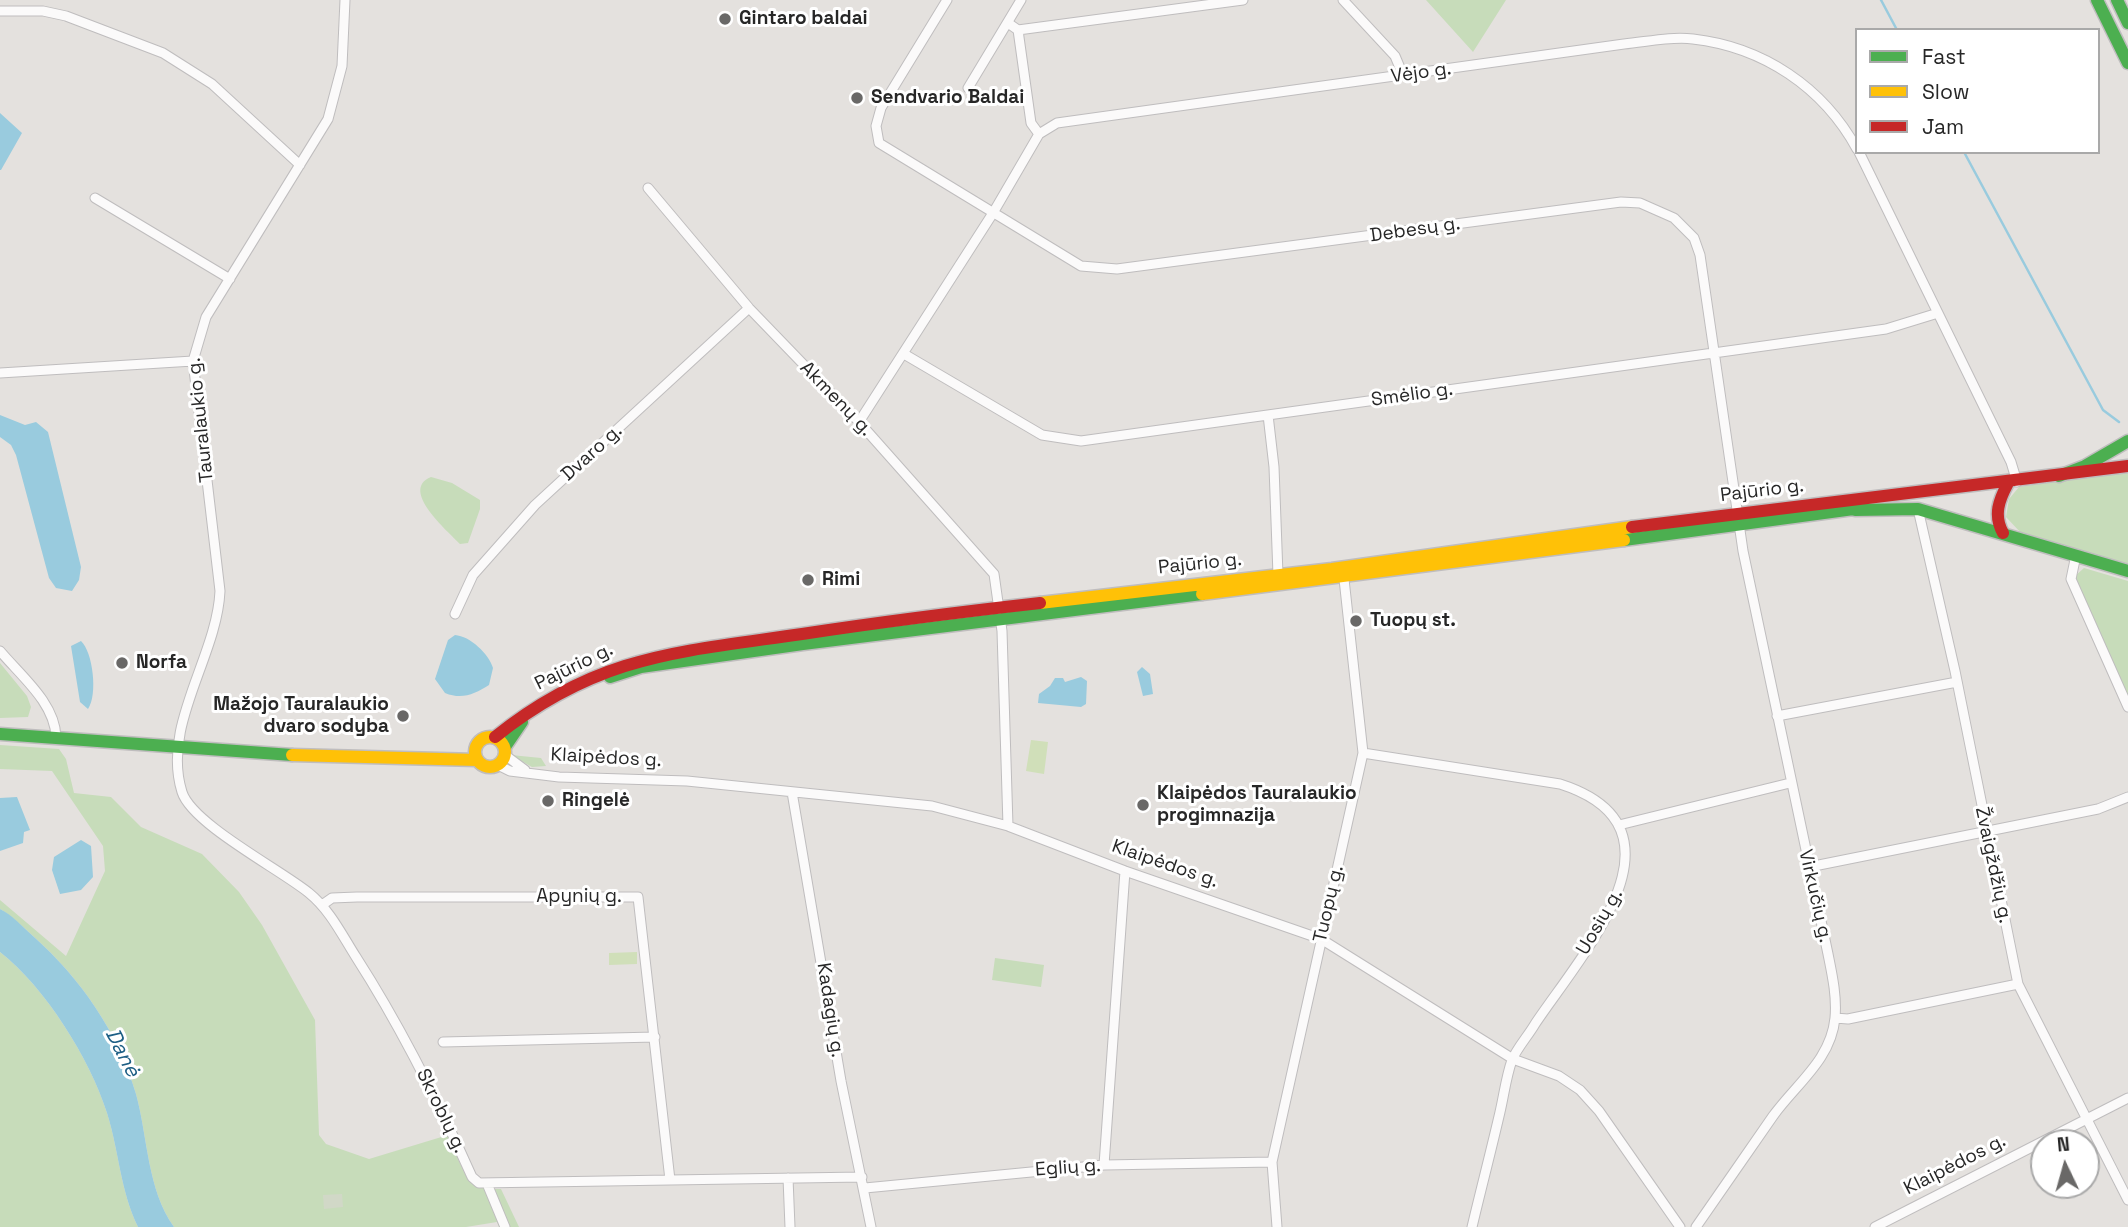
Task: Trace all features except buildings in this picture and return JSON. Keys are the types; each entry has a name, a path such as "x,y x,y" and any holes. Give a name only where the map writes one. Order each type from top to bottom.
{"main road":[{"path":"2097,0 2128,63"},
{"path":"2117,0 2128,23"},
{"path":"2059,476 2085,466 2128,441"},
{"path":"2059,476 2128,466"},
{"name":"Pajūrio g.","path":"180,746 341,759 447,757 477,760 488,767 511,735 528,718 588,685 641,667 1278,575 1740,513 2059,476"},
{"path":"2003,533 1997,524 1997,513 2012,482"},
{"name":"Pajūrio g.","path":"1001,614 1066,613 1122,603 1344,579 1741,527 1855,510 1929,493"},
{"path":"1855,510 1918,509 2128,571"},
{"path":"0,734 180,746"},
{"name":"Pajūrio g.","path":"447,757 476,745 486,737 501,751"},
{"path":"476,745 477,760"}],"street":[{"name":"Tauralaukio g.","path":"180,746 182,728 217,621 220,591 193,361 199,331 328,119 342,66 345,0"},
{"name":"Debesų g.","path":"947,0 881,108 876,131 882,147 1070,261 1105,270 1621,202 1640,203 1674,218 1694,238 1700,255 1741,527"},
{"path":"968,88 1021,0"},
{"path":"1007,23 1018,30 1210,2 1243,0"},
{"path":"1343,0 1395,56 1403,75"},
{"path":"0,11 43,11 66,16 163,53 212,84 300,165"},
{"path":"859,422 993,213 1039,134 1031,123 1018,30"},
{"name":"Vėjo g.","path":"1039,134 1057,122 1623,44 1693,38 1764,58 1792,74 1840,120 1855,145"},
{"name":"Vėjo g.","path":"1860,154 2016,471 2012,482"},
{"name":"Akmenų g.","path":"648,188 749,309 859,422 981,556 998,583 1008,826"},
{"path":"95,198 230,279"},
{"name":"Dvaro g.","path":"455,614 473,575 535,505 749,309"},
{"name":"Smėlio g.","path":"904,354 1029,428 1055,439 1081,441 1886,329 1938,313"},
{"path":"0,373 193,361"},
{"path":"1268,415 1274,467 1278,575"},
{"name":"Žvaigždžių g.","path":"1918,509 1957,682 2018,984 2128,1200"},
{"name":"Virkučių g.","path":"1696,1227 1775,1114 1801,1081 1814,1071 1825,1051 1835,1018 1834,986 1790,783 1741,527"},
{"path":"2076,555 2071,579 2128,707"},
{"name":"Tuopų g.","path":"1277,1227 1272,1162 1363,753 1344,579"},
{"path":"0,652 48,707 55,719 55,737"},
{"path":"1777,716 1957,682"},
{"name":"Skroblų g.","path":"180,746 182,792 193,809 322,905 403,1035 442,1109 472,1177 478,1183 488,1185"},
{"name":"Klaipėdos g.","path":"501,751 510,771 593,779 687,781 932,806 1008,826 1125,871 1321,939 1513,1059 1559,1076 1580,1090 1599,1111 1680,1227"},
{"path":"1363,753 1560,784 1586,794 1619,825 1790,783"},
{"name":"Kadagių g.","path":"792,792 841,1081 871,1227"},
{"path":"1809,867 2098,809 2128,797"},
{"name":"Uosių g.","path":"1472,1227 1513,1059 1619,894 1626,860 1619,825"},
{"path":"1104,1165 1125,871"},
{"name":"Apynių g.","path":"322,905 332,898 356,897 638,897 670,1180"},
{"path":"1835,1018 1849,1019 2018,984"},
{"path":"443,1042 654,1037"},
{"name":"Klaipėdos g.","path":"1875,1227 2128,1098"},
{"name":"Eglių g.","path":"865,1188 981,1174 1104,1165 1272,1162"},
{"path":"505,1227 488,1185 862,1177"},
{"path":"788,1178 790,1227"}],"green space":[{"path":"1426,0 1506,0 1473,52"},
{"path":"2128,471 2128,565 2021,533 2006,517 2009,499 2019,487"},
{"path":"431,477 452,483 480,500 480,509 468,543 460,544 437,521 423,500 420,491 423,483"},
{"path":"2084,568 2128,581 2128,699 2077,584 2075,576"},
{"path":"0,663 27,696 31,707 28,717 0,718"},
{"path":"1031,740 1048,742 1044,774 1026,771"},
{"path":"0,745 59,749 66,759 74,793 111,797 141,827 202,854 239,892 262,925 315,1020 319,1135 326,1144 369,1159 448,1135 466,1174 479,1185 501,1189 519,1227 499,1227 497,1222 466,1227 174,1227 153,1180 136,1094 108,1028 67,970 0,909 0,900 66,956 105,871 103,846 52,771 0,769"},
{"path":"511,755 541,758 546,766 532,767"},
{"path":"0,952 33,984 78,1048 107,1113 123,1185 138,1227 0,1227"},
{"path":"637,952 637,964 609,965 609,953"},
{"path":"995,958 1044,965 1041,987 992,980"},
{"path":"342,1194 343,1207 324,1209 323,1195"}],"water":[{"path":"0,113 22,133 1,170 0,170"},
{"path":"0,415 25,425 36,422 48,432 81,567 79,580 72,591 56,588 49,578 16,455 11,445 0,437"},
{"path":"455,635 478,647 493,668 489,685 468,695 445,693 435,679 448,640"},
{"path":"81,641 89,654 93,674 93,694 88,709 80,702 71,646"},
{"path":"1142,667 1150,674 1153,694 1143,696 1137,672"},
{"path":"1081,677 1087,681 1086,704 1081,707 1038,703 1039,694 1050,686 1055,678 1063,678 1065,682"},
{"path":"17,797 30,830 24,832 23,843 0,851 0,798"},
{"path":"81,840 91,846 93,877 81,890 60,894 52,870 54,857"},
{"path":"0,909 9,914 67,970 108,1028 136,1094 153,1180 174,1227 138,1227 127,1199 111,1127 99,1092 64,1025 33,984 0,952"}],"waterway":[{"path":"1881,0 1896,28"},
{"path":"1965,154 2103,410 2119,422"}],"traffic: fast":[{"path":"2097,0 2128,63"},
{"path":"2117,0 2128,23"},
{"path":"2059,476 2085,466 2128,441"},
{"path":"1624,540 1861,508"},
{"path":"1855,510 1918,509 2128,571"},
{"path":"610,677 641,667 803,644 1202,594"},
{"path":"505,747 522,722"},
{"path":"0,734 292,755"}],"traffic: slow":[{"path":"1040,603 1332,569 1632,527"},
{"path":"1202,594 1624,540"},
{"path":"490,737 501,741 505,752 501,763 490,767 479,763 475,752 479,741 490,737"},
{"path":"292,755 477,760"}],"traffic: jam":[{"path":"1632,527 2128,466"},
{"path":"2003,533 1998,520 1998,508 2008,483"},
{"path":"495,737 532,710 569,689 604,673 640,662 716,646 1040,603"}],"place":[{"name":"Gintaro baldai","path":"725,19"},
{"name":"Sendvario Baldai","path":"857,98"},
{"name":"Rimi","path":"808,580"},
{"name":"Tuopų st.","path":"1356,621"},
{"name":"Norfa","path":"122,663"},
{"name":"Mažojo Tauralaukio dvaro sodyba","path":"403,716"},
{"name":"Ringelė","path":"548,801"},
{"name":"Klaipėdos Tauralaukio progimnazija","path":"1143,805"}],"water label":[{"name":"Danė","path":"122,1053"}]}
